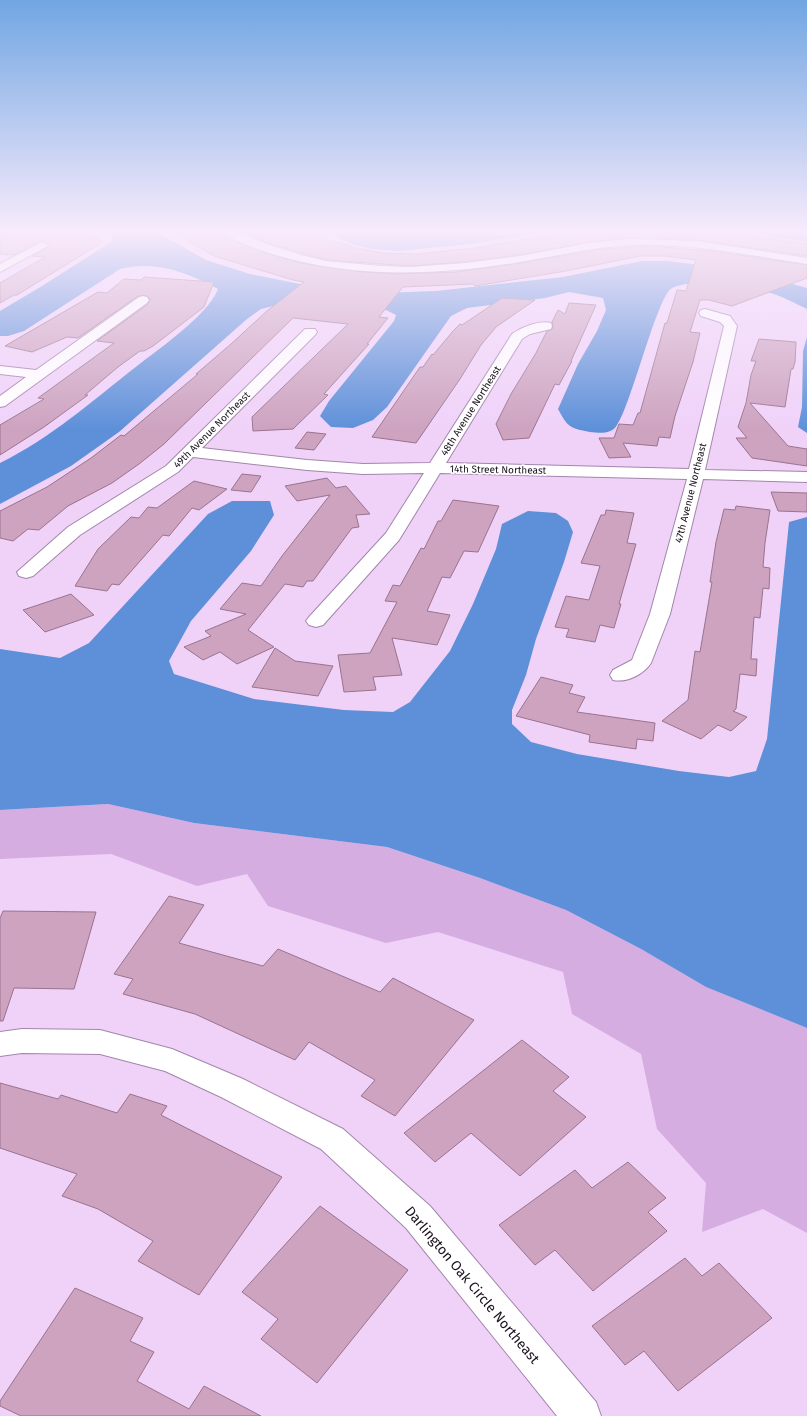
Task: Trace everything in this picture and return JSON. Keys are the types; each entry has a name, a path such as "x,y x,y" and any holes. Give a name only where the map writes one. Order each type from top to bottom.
{"street":[{"path":"0,403 143,300"},
{"name":"47th Avenue Northeast","path":"621,675 641,663 660,614 696,475 731,326 725,319 705,313"},
{"name":"48th Avenue Northeast","path":"316,621 393,536 517,337 525,331 546,326"},
{"name":"49th Avenue Northeast","path":"26,572 74,531 172,470 310,332"},
{"path":"0,370 40,375"},
{"name":"14th Street Northeast","path":"191,452 314,466 363,469 435,468 807,477"},
{"name":"Darlington Oak Circle Northeast","path":"0,1044 22,1041 100,1042 172,1061 232,1088 332,1139 418,1217 582,1416"}],"shaded area":[{"path":"108,804 194,823 387,847 480,878 566,910 641,949 706,987 807,1028 807,1233 763,1209 702,1232 706,1183 657,1129 641,1054 572,1014 563,972 438,932 386,943 268,906 247,874 197,886 111,854 0,859 0,810"}],"water":[{"path":"23,297 77,297 24,331 8,336 0,336 0,311"},
{"path":"214,297 549,297 467,308 451,316 387,407 373,420 353,428 331,427 320,416 329,401 394,321 396,315 386,310 281,304 261,309 247,319 119,432 71,466 0,504 0,463 54,431 170,341 194,320"},
{"path":"598,297 665,297 652,329 623,413 617,425 612,430 601,433 573,428 564,420 558,409 578,364 597,331 606,310 603,298"},
{"path":"781,297 807,297 807,309"},
{"path":"807,337 807,433 798,427 802,407 803,351"},
{"path":"232,501 270,501 274,515 251,551 191,621 169,661 174,674 254,699 344,710 393,712 410,702 450,651 473,604 496,549 502,524 528,511 556,513 568,521 573,532 564,562 536,639 526,675 512,710 512,724 531,742 577,754 679,771 729,777 756,771 767,739 789,522 807,517 807,1028 706,987 641,949 566,910 480,878 387,847 194,823 108,804 0,810 0,649 60,658 89,643 208,514"}],"building":[{"path":"0,297 10,297 0,303"},
{"path":"89,297 136,297 78,338 67,337 32,352 5,346"},
{"path":"148,297 208,297 204,307 153,346 144,351 140,351 118,367 85,395 88,395 44,427 0,455 0,425 44,399 38,398 114,343 97,341 148,304 150,299"},
{"path":"285,297 395,297 379,317 388,318 367,344 369,344 324,394 328,395 293,429 253,431 252,417 348,324 293,318 164,444 139,464 112,483 68,506 39,530 28,529 13,541 0,538 0,511 47,487 91,458 121,435 124,436 198,374 196,374"},
{"path":"675,297 756,297 732,306 709,300 700,300 690,332 700,333 693,362 675,416 670,438 659,437 657,446 623,443 631,457 609,458 599,438 614,438 619,424 633,425 638,413 640,413 665,323 667,323"},
{"path":"502,298 535,300 496,327 481,345 460,379 416,443 372,437 420,367 423,367 432,354 433,355 453,331 460,324 462,325"},
{"path":"569,303 596,305 572,361 559,385 555,384 529,438 503,440 496,424 511,394 536,353 547,331 552,329 552,322 558,310 565,314"},
{"path":"759,339 796,342 795,362 793,369 791,369 785,407 750,403 788,446 807,449 807,466 752,458 736,438 747,438 738,427 746,403 751,375 756,361 751,361"},
{"path":"307,432 326,434 314,450 295,448"},
{"path":"242,474 261,476 251,492 231,490"},
{"path":"327,478 336,488 346,486 370,514 356,515 359,527 352,528 313,581 307,581 303,587 285,584 248,630 274,647 237,664 220,652 203,660 184,647 211,636 205,631 246,614 220,609 242,583 261,586 282,556 330,495 297,501 285,486"},
{"path":"194,481 227,489 199,510 192,508 169,536 163,535 119,585 112,584 107,591 75,586 98,549 131,517 139,518 148,507 157,508"},
{"path":"771,492 807,493 807,512 778,511"},
{"path":"453,500 499,506 478,552 464,551 450,578 442,577 427,611 450,615 437,645 392,638 402,675 373,677 376,690 344,692 338,655 370,653 397,602 385,601 393,585 400,586 421,548 424,549 438,521 441,521"},
{"path":"736,506 770,510 763,567 770,568 769,589 763,588 760,618 754,617 751,659 757,659 756,676 740,674 736,709 733,711 747,717 731,731 718,725 701,739 662,721 688,700 695,651 700,652 712,582 710,582 716,542 724,509 735,510"},
{"path":"606,510 634,513 627,543 636,544 619,604 621,604 614,628 600,625 595,642 566,637 569,629 555,627 566,596 589,600 600,566 581,563 601,515 605,515"},
{"path":"71,594 94,615 45,632 23,610"},
{"path":"275,648 295,661 333,666 318,696 252,687"},
{"path":"541,677 573,685 569,693 585,697 577,712 655,723 653,741 637,739 636,749 589,742 590,735 516,716"},
{"path":"169,896 204,905 179,943 263,966 278,949 380,992 393,978 474,1020 395,1116 361,1096 375,1080 309,1042 295,1060 195,1014 123,994 133,979 114,974"},
{"path":"3,911 96,912 74,989 14,988 3,1021 0,1021 0,918"},
{"path":"522,1040 569,1077 553,1091 586,1117 520,1176 471,1133 435,1162 404,1133"},
{"path":"0,1083 58,1099 61,1095 117,1113 130,1094 167,1106 161,1115 282,1177 199,1295 138,1261 153,1241 98,1209 62,1196 77,1174 0,1148"},
{"path":"628,1162 666,1198 648,1212 667,1231 593,1291 555,1250 535,1265 499,1225 575,1170 592,1188"},
{"path":"320,1206 408,1270 317,1383 261,1339 278,1319 242,1292"},
{"path":"685,1258 702,1276 719,1263 772,1318 678,1391 644,1351 625,1365 592,1326"},
{"path":"75,1288 143,1318 130,1341 154,1352 137,1381 189,1409 204,1386 261,1416 21,1416 0,1406 0,1401"}]}
